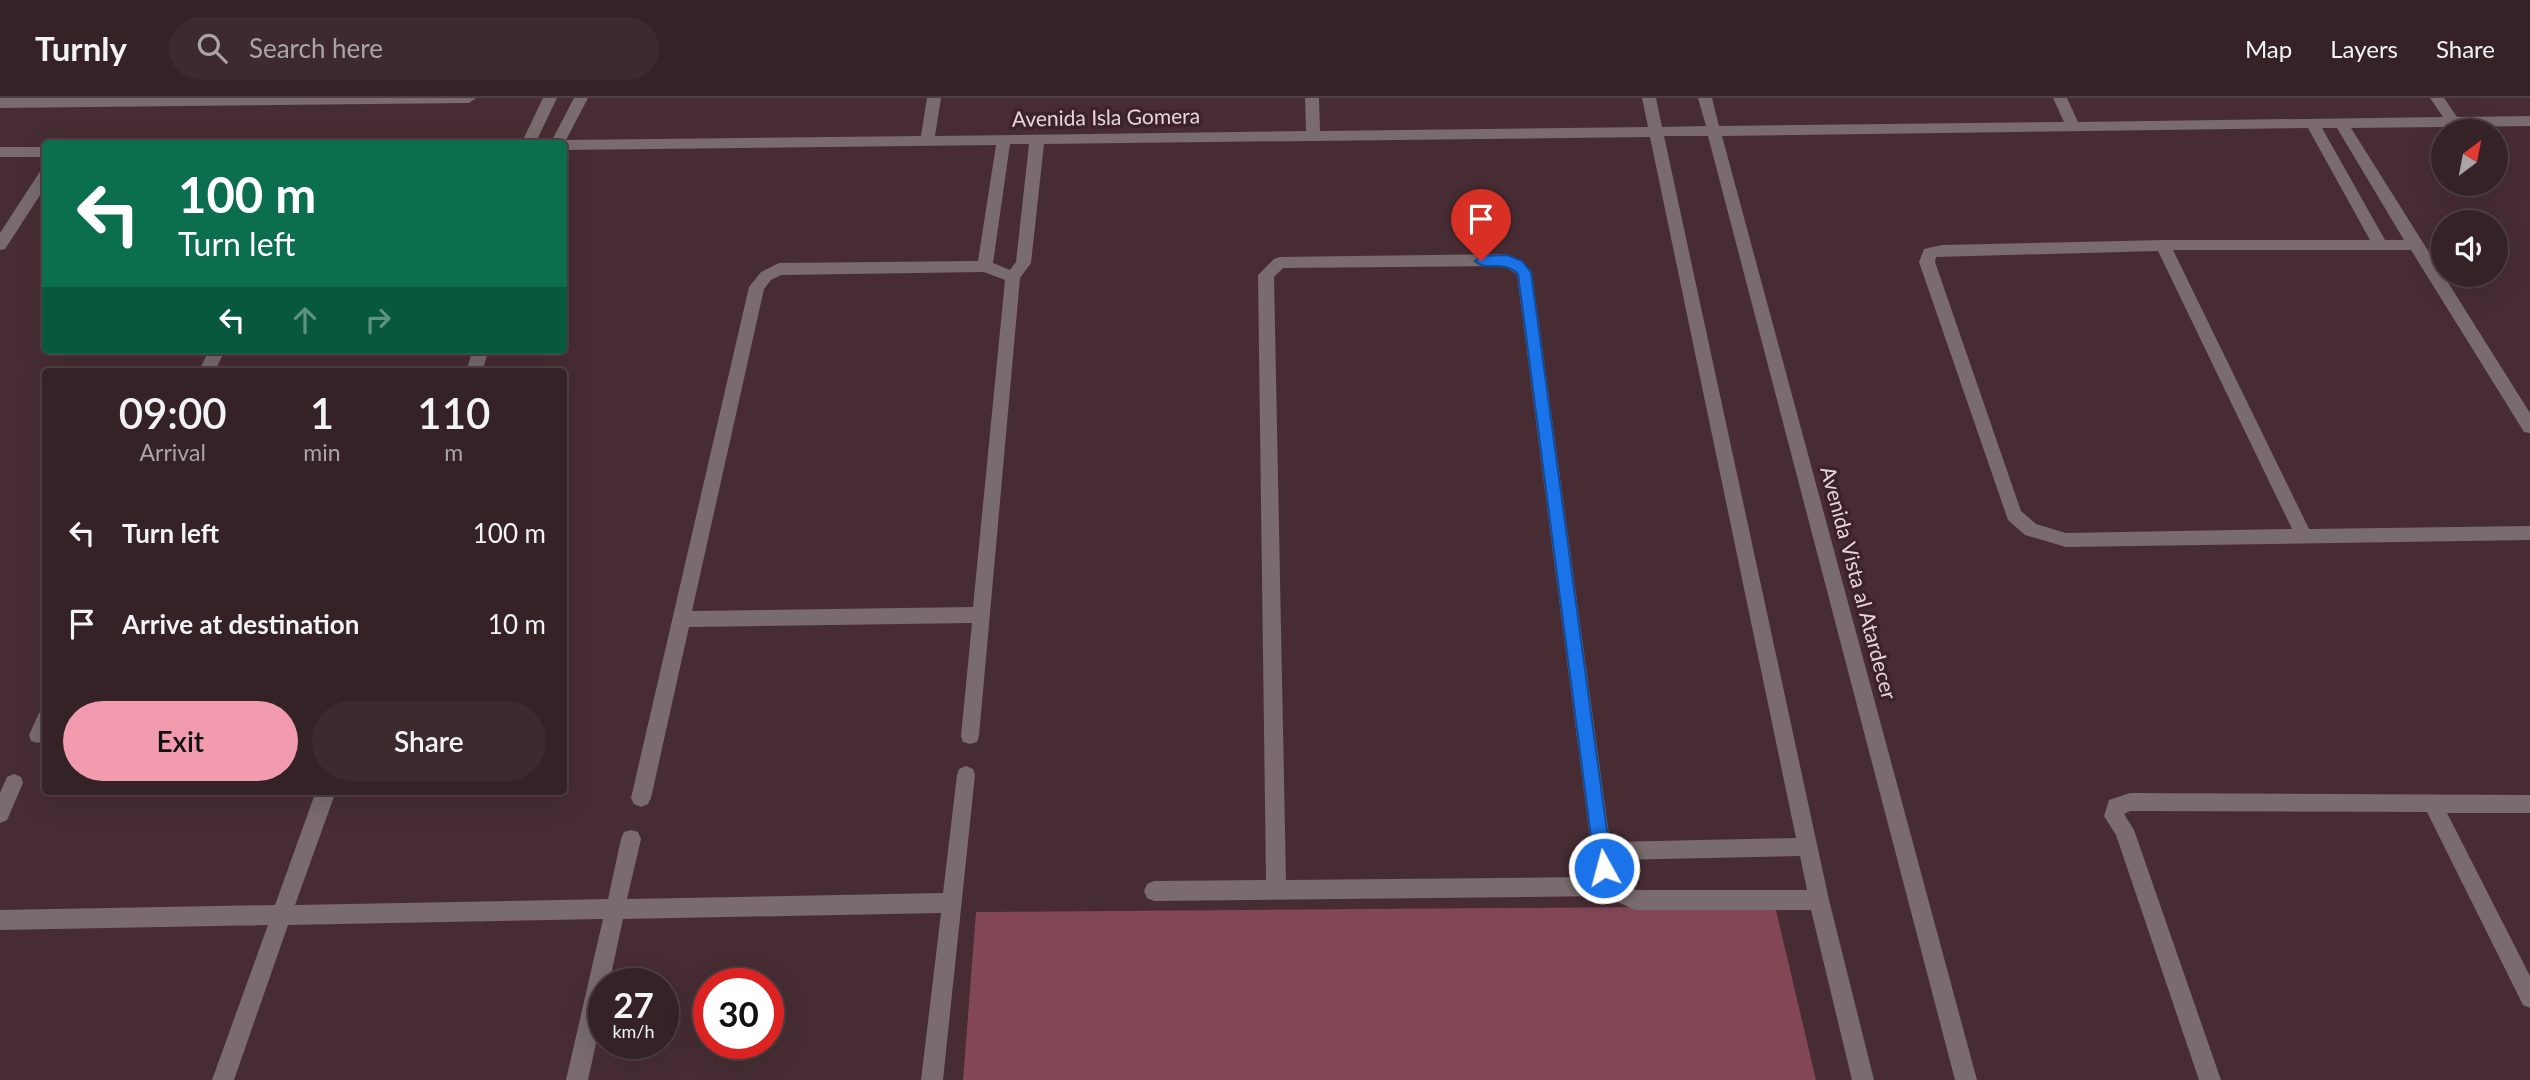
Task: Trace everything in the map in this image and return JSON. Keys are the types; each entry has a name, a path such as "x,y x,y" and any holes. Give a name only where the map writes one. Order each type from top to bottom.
{"street":[{"path":"0,103 469,98"},
{"path":"530,140 550,98"},
{"path":"559,140 581,98"},
{"path":"927,141 934,98"},
{"path":"1312,98 1313,136"},
{"path":"1649,98 1807,847 1863,1080"},
{"name":"Avenida Vista al Atardecer","path":"1705,98 1966,1080"},
{"path":"2060,98 2073,127"},
{"path":"2437,98 2451,119"},
{"name":"Avenida Isla Gomera","path":"2508,121 2530,121"},
{"name":"Avenida Isla Gomera","path":"567,145 2431,122"},
{"path":"2313,124 2381,246"},
{"path":"2342,124 2414,245 2530,427"},
{"path":"970,736 1018,270 1037,139"},
{"path":"985,266 1004,140"},
{"path":"0,152 42,152"},
{"path":"0,245 42,180"},
{"path":"2414,245 1942,250 1929,253 1927,262 2014,515 2031,530 2066,540 2530,533"},
{"path":"2163,246 2304,536"},
{"path":"1276,889 1266,275 1279,263 1507,260 1524,272 1606,886"},
{"path":"640,798 757,287 766,276 779,269 985,266 1018,270"},
{"path":"682,619 981,615"},
{"path":"932,1080 965,775"},
{"path":"0,814 13,783"},
{"path":"223,1080 325,795"},
{"path":"2210,1080 2124,830 2114,816 2116,806 2130,802 2530,804"},
{"path":"2433,805 2530,998"},
{"path":"577,1080 631,839"},
{"path":"1601,851 1807,847"},
{"path":"1154,891 1606,886 1635,900 1819,900"},
{"path":"0,920 950,902"}],"shaded area":[{"path":"1775,906 1816,1080 963,1080 976,912"}],"route":[{"path":"1481,261 1507,260 1524,272 1604,868"}]}
